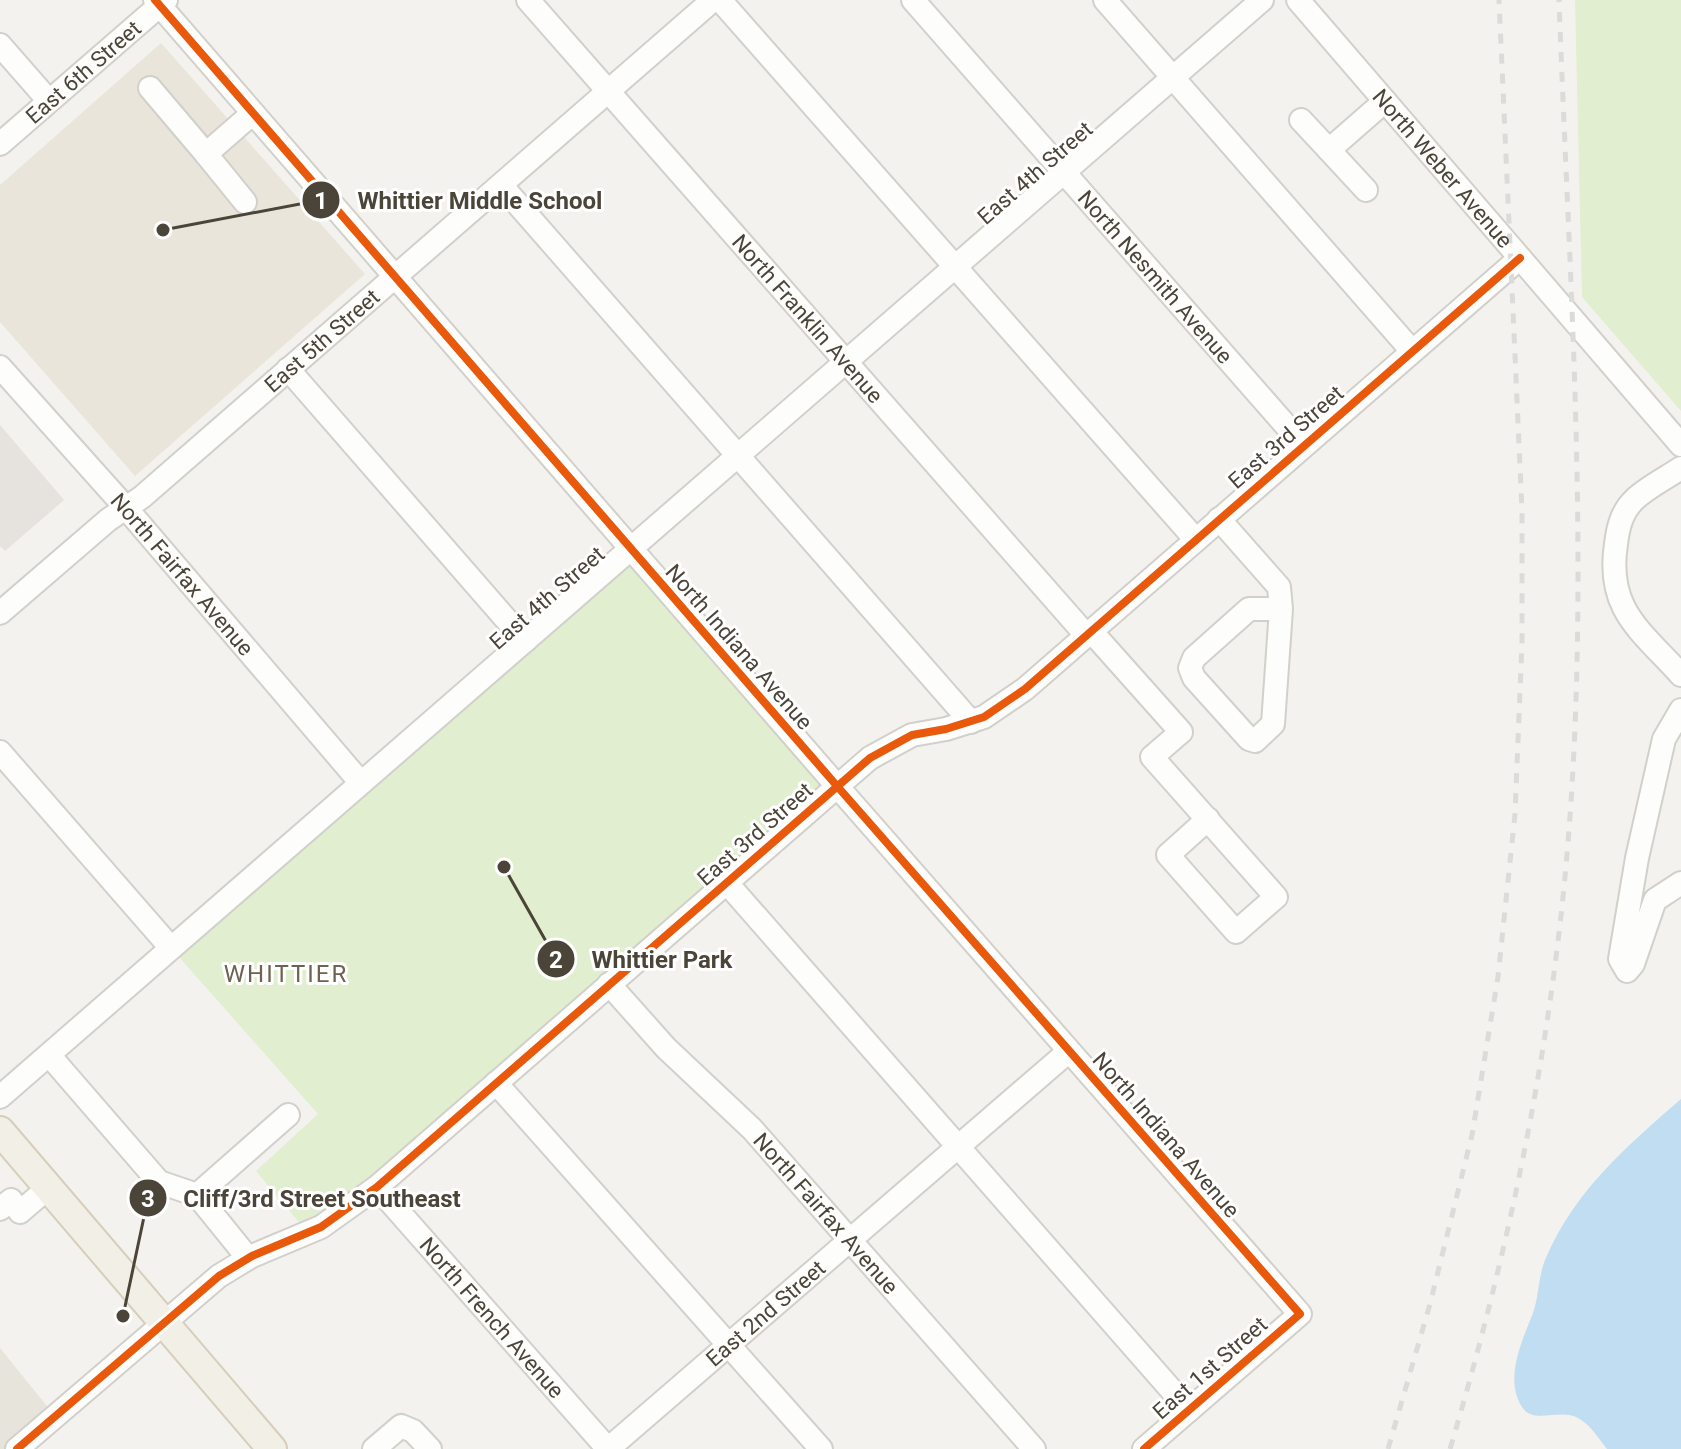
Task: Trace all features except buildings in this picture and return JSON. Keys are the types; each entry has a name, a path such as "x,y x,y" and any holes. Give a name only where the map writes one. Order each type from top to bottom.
{"main road":[{"path":"0,1131 272,1449"}],"street":[{"name":"North Franklin Avenue","path":"528,0 846,362 1181,732 1152,757 1208,819"},
{"name":"East 5th Street","path":"0,613 108,520 142,497 713,0"},
{"path":"720,0 1196,540"},
{"name":"North Nesmith Avenue","path":"913,0 1303,445"},
{"path":"1105,0 1412,351"},
{"name":"East 4th Street","path":"0,1097 1262,0"},
{"name":"North Weber Avenue","path":"1298,0 1681,445"},
{"name":"East 6th Street","path":"0,144 160,2"},
{"name":"North Indiana Avenue","path":"160,2 631,549 1300,1314"},
{"path":"0,45 49,101"},
{"path":"150,88 245,202"},
{"path":"1329,150 1385,101"},
{"path":"206,154 253,113"},
{"path":"1301,120 1366,190"},
{"path":"501,185 971,722"},
{"name":"East 3rd Street","path":"17,1449 219,1276 248,1258 321,1227 377,1187 870,758 899,740 925,731 971,722 998,709 1025,689 1520,258"},
{"name":"North Fairfax Avenue","path":"0,367 126,508 361,783"},
{"path":"288,369 525,641"},
{"path":"1681,468 1633,501 1619,522 1613,565 1616,591 1629,618 1681,675"},
{"path":"1219,519 1279,587 1281,609 1273,724 1255,741 1249,739 1194,678 1190,668 1194,658 1249,609 1281,609"},
{"path":"1681,710 1664,739 1649,803 1620,959 1627,971 1633,964 1655,900 1681,883"},
{"path":"0,752 171,948"},
{"path":"1208,819 1276,897 1236,932 1168,855 1208,819"},
{"path":"726,882 1189,1410"},
{"name":"North Fairfax Avenue","path":"609,984 666,1048 752,1129 1034,1449"},
{"name":"East 2nd Street","path":"608,1449 1069,1051"},
{"path":"49,1055 159,1182 197,1195 248,1258"},
{"path":"496,1083 821,1449"},
{"path":"197,1195 288,1115"},
{"name":"North French Avenue","path":"377,1187 608,1449"},
{"path":"4,1199 20,1212 48,1188"},
{"name":"East 1st Street","path":"1144,1449 1300,1314"},
{"path":"374,1449 401,1426 413,1431 430,1449"}],"shaded area":[{"path":"161,43 365,274 135,476 0,322 0,185"},
{"path":"0,425 64,500 5,551 0,546"},
{"path":"0,1348 55,1416 17,1449 0,1449"}],"green space":[{"path":"1575,0 1681,0 1681,411 1582,297"},
{"path":"631,549 837,786 308,1233 256,1171 318,1114 171,948"}],"water":[{"path":"1681,1099 1681,1449 1607,1449 1578,1418 1571,1415 1540,1416 1527,1412 1517,1396 1517,1360 1535,1307 1545,1260 1571,1212 1621,1153"}],"railway":[{"path":"1388,1449 1430,1304 1472,1135 1498,977 1515,814 1522,643 1522,511 1499,0"},
{"path":"1450,1449 1492,1297 1526,1142 1552,987 1569,830 1578,623 1578,519 1559,0"}],"cycle path":[{"path":"155,0 1300,1314 1144,1449"},
{"path":"17,1449 219,1276 252,1256 321,1227 377,1187 870,758 912,735 946,729 984,717 1025,689 1520,258"}],"place":[{"name":"Whittier Middle School","path":"163,230"},
{"name":"Whittier Park","path":"504,867"},
{"name":"Cliff/3rd Street Southeast","path":"123,1316"}],"district":[{"name":"WHITTIER","path":"286,974"}]}
